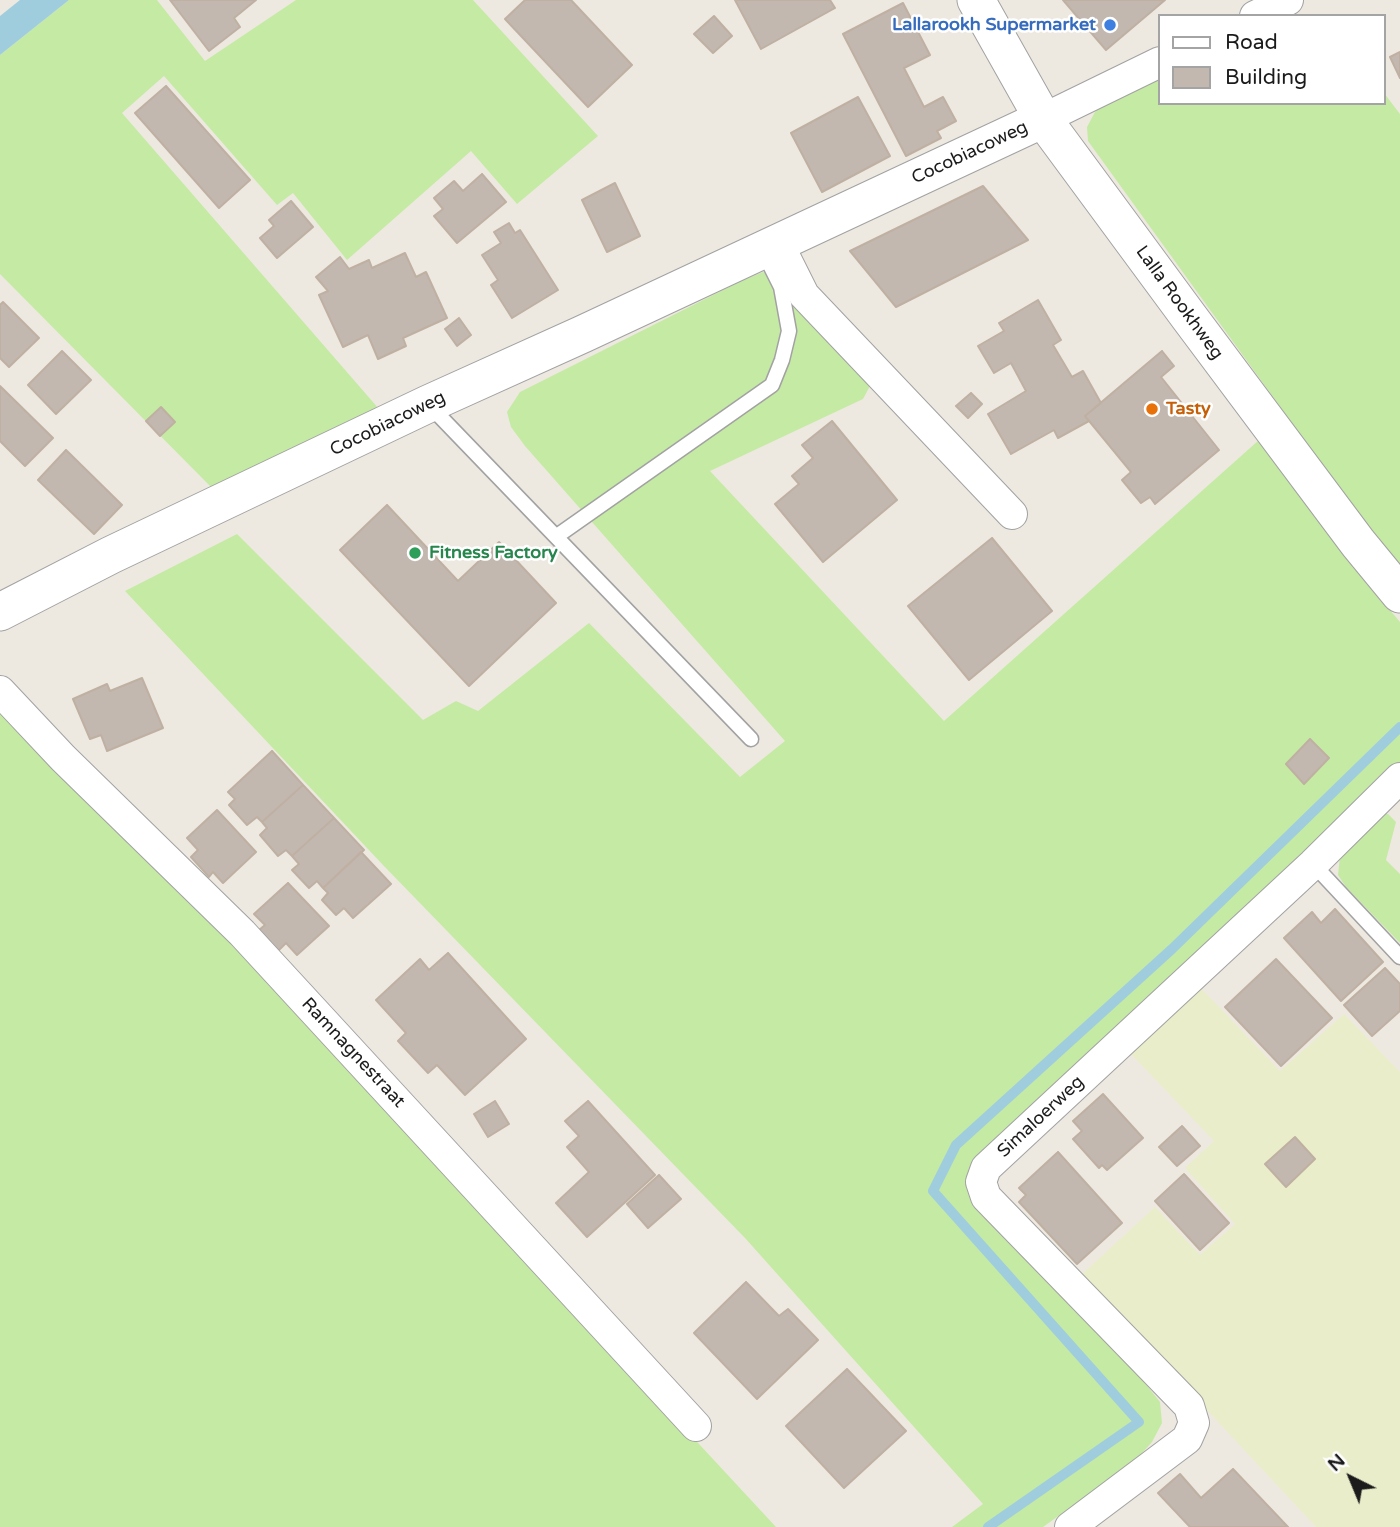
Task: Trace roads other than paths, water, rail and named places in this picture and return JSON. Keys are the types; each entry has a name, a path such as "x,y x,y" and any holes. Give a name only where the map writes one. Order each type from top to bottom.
{"street":[{"name":"Lalla Rookhweg","path":"976,0 1044,119 1358,543 1400,594"},
{"path":"1259,14 1288,0"},
{"name":"Cocobiacoweg","path":"0,612 111,555 429,404 1044,119 1158,63"},
{"path":"770,246 804,295 1012,514"},
{"name":"Ramnagnestraat","path":"0,691 63,758 242,933 696,1426"},
{"name":"Simaloerweg","path":"1070,1527 1187,1439 1194,1423 1189,1406 986,1198 981,1182 986,1168 1313,864 1400,778"}],"lane":[{"path":"556,536 772,384 782,360 789,331 770,246"},
{"path":"429,404 751,739"},
{"path":"1313,864 1400,957"}],"water":[{"path":"20,0 69,0 0,55 0,16"}],"waterway":[{"path":"988,1527 1139,1422 933,1191 956,1145 1172,949 1400,727"}],"place":[{"name":"Lallarookh Supermarket","path":"1110,25"},
{"name":"Tasty","path":"1152,409"},
{"name":"Fitness Factory","path":"415,553"}]}
